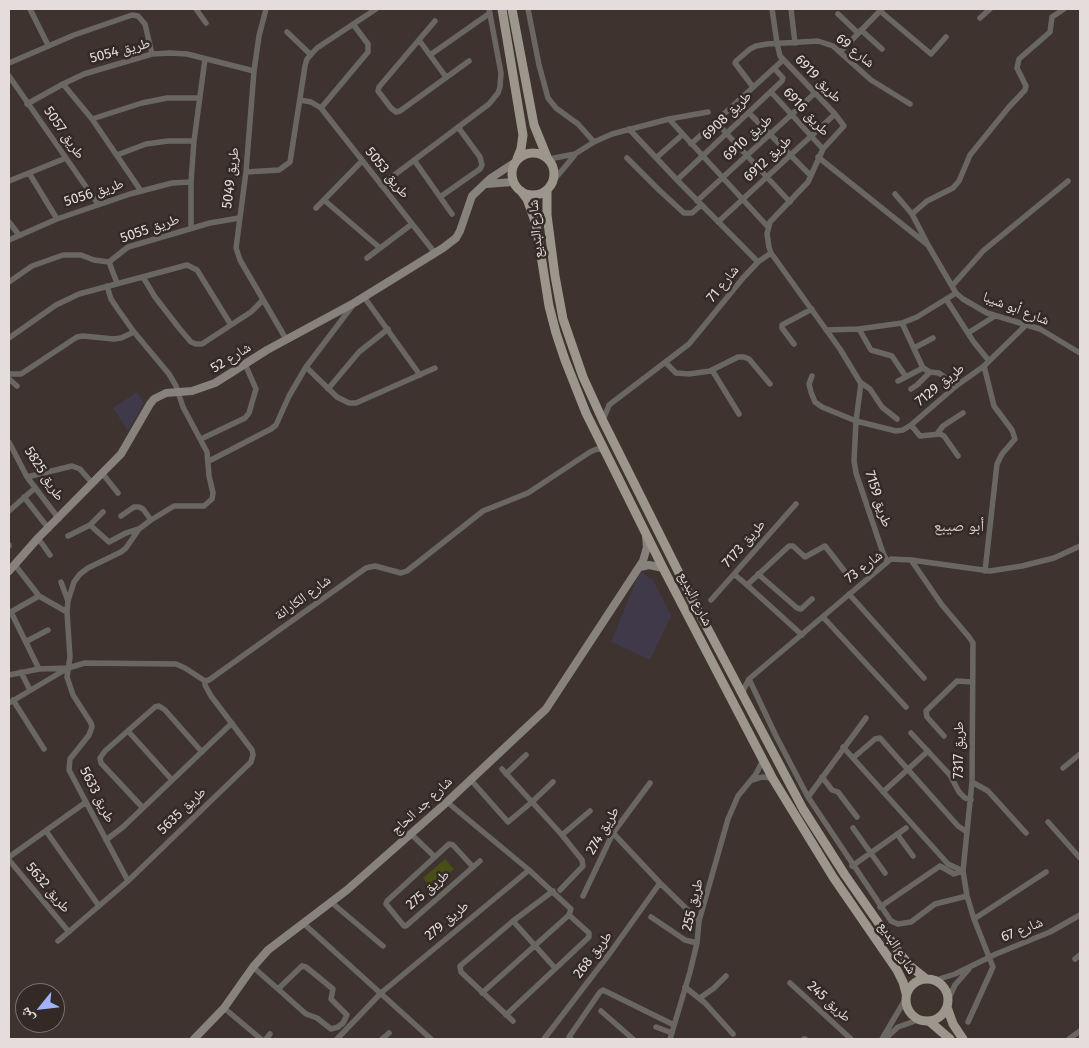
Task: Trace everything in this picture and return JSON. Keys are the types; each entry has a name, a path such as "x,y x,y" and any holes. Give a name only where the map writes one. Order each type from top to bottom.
{"main road":[{"path":"502,9 523,135 522,149 511,172 513,182 521,192 534,195 547,190 554,180 554,173 534,125 512,9"},
{"path":"515,161 528,152 535,152 548,158"},
{"name":"شارع البديع","path":"547,190 547,215 558,297 576,358 594,402 672,560 784,775 824,842 898,951 906,962 925,978"},
{"name":"شارع البديع","path":"521,192 527,199 536,224 545,282 556,333 575,387 598,437 663,568 773,779 832,877 897,970 904,982 906,996"},
{"path":"948,1004 940,1017 929,1021 918,1020 907,1008 906,996 910,985 917,980 925,978 936,980 945,989 953,1024 963,1039"},
{"path":"929,1021 950,1039"}],"street":[{"path":"30,9 48,46"},
{"path":"196,9 206,23"},
{"name":"طريق 5049","path":"266,9 259,36 254,71 246,172 236,243 238,255 286,339"},
{"path":"246,172 279,170 290,162 304,66 310,54 376,9"},
{"path":"528,9 539,65 548,98 556,108 578,124 594,142"},
{"path":"690,144 783,60 778,50 772,9"},
{"path":"791,9 795,43"},
{"path":"980,18 990,9"},
{"path":"912,214 926,201 945,193 956,185 970,155 1025,90 1026,86 1017,68 1020,59 1050,32 1052,17 1064,9"},
{"path":"840,52 881,10 931,54 946,37"},
{"path":"381,185 489,104 498,93 502,80 490,11 430,55"},
{"path":"838,14 882,49"},
{"path":"9,63 74,34 132,15 142,19 146,24 152,54"},
{"path":"435,20 379,87 380,93 393,110 400,111 469,61"},
{"path":"320,108 368,52 368,44 353,24"},
{"path":"287,32 310,54"},
{"path":"419,40 446,77"},
{"name":"شارع 69","path":"753,87 735,64 736,60 756,46 777,43 823,42 840,52 876,83 910,104"},
{"name":"طريق 5054","path":"27,104 84,74 152,54 188,54 254,71"},
{"name":"طريق 5055","path":"191,228 191,182 194,141 204,59"},
{"name":"طريق 6919","path":"783,60 835,114"},
{"name":"طريق 6908","path":"677,180 783,80 774,68"},
{"name":"طريق 5057","path":"9,76 98,204"},
{"path":"63,84 92,119 141,191"},
{"name":"طريق 6916","path":"771,92 823,149"},
{"name":"طريق 6910","path":"699,203 722,178 815,93"},
{"path":"92,119 142,103 167,98 200,98"},
{"name":"طريق 5053","path":"300,100 311,102 320,108 435,253"},
{"path":"554,180 575,154 594,142 630,129 708,112"},
{"path":"748,114 811,176"},
{"path":"835,114 844,127 823,149 808,182 770,222 768,240 772,253 861,383 870,389 882,407 897,418"},
{"name":"طريق 6912","path":"718,222 835,114"},
{"path":"669,119 768,227"},
{"path":"715,121 790,202"},
{"path":"440,198 480,170 482,165 480,157 458,127"},
{"path":"630,129 699,203 758,262"},
{"name":"طريق 6908","path":"656,158 682,135"},
{"path":"117,155 146,144 168,141 194,141"},
{"path":"548,158 575,154"},
{"path":"818,157 928,245"},
{"path":"9,181 66,158"},
{"path":"627,158 684,212 690,214 699,203"},
{"path":"414,160 452,214"},
{"path":"316,208 362,161"},
{"name":"شارع 52","path":"9,571 38,538 59,519 127,446 150,404 160,396 198,390 215,384 286,339 354,303 450,244 460,231 469,201 475,192 515,161"},
{"path":"29,173 57,219"},
{"path":"952,286 984,250 1068,181"},
{"name":"طريق 5056","path":"9,240 98,204 172,183 191,182"},
{"path":"484,185 513,182"},
{"path":"826,330 859,329 902,323 917,317 956,293 912,214 895,194"},
{"path":"324,200 380,248"},
{"name":"طريق 5055","path":"109,262 128,247 191,228 239,218"},
{"path":"9,222 19,235"},
{"path":"367,258 412,224"},
{"name":"شارع 71","path":"608,405 689,344 743,278 758,262 772,253"},
{"path":"9,282 32,266 63,255 81,255 94,260 109,262 118,283"},
{"path":"9,338 56,305 79,294 187,265 198,270 231,325"},
{"path":"143,277 161,306 191,342 202,344 251,312 263,300"},
{"path":"68,668 70,657 67,612 68,601 74,582 84,570 126,548 139,529 151,520 174,506 198,507 208,503 213,493 207,452 183,407 169,374 134,332 111,299 107,286"},
{"name":"شارع أبو شيبا","path":"956,293 976,308 995,316 1040,329 1080,353"},
{"path":"364,297 420,375"},
{"path":"946,299 989,361"},
{"path":"208,461 276,425 289,396 306,367 354,303"},
{"path":"794,344 782,326 812,309"},
{"path":"968,333 995,316"},
{"path":"902,323 923,368 930,372 939,373 956,386"},
{"name":"طريق 7129","path":"812,376 810,384 815,402 826,409 856,421 896,431 903,430 956,386 984,366 1026,325"},
{"path":"328,388 359,352 388,329"},
{"path":"859,329 871,350 892,356 906,377"},
{"path":"9,374 21,374 77,337 114,339 134,332"},
{"path":"914,348 933,338"},
{"path":"666,363 676,373 681,374 712,370 738,357 744,357 749,359 770,384"},
{"path":"201,439 245,418 249,413 256,389 245,364"},
{"path":"984,366 994,406 1012,430 1015,439 1002,454 997,464 985,571"},
{"path":"306,367 342,401 356,403 435,368"},
{"path":"898,381 923,368"},
{"path":"712,370 740,414"},
{"path":"911,389 930,372"},
{"path":"9,380 17,386"},
{"name":"طريق 7159","path":"861,383 856,421 854,461 856,473 882,553 887,561"},
{"path":"594,402 603,406 608,405 603,420"},
{"path":"937,434 943,426 963,413"},
{"path":"911,425 920,436 937,434 944,436 958,456"},
{"name":"شارع الكارانة","path":"590,452 596,445 598,437"},
{"name":"طريق 5825","path":"9,442 27,477 59,519"},
{"name":"شارع الكارانة","path":"205,681 213,678 366,568 375,566 401,573 407,571 483,512 528,493 590,452 597,449 605,450"},
{"path":"27,477 72,466 80,469 92,483"},
{"path":"102,473 118,493"},
{"path":"9,511 35,488"},
{"path":"24,497 49,529"},
{"name":"طريق 7173","path":"711,600 796,504"},
{"path":"121,516 139,507 143,509 151,520"},
{"path":"68,536 90,525 103,512"},
{"path":"90,525 109,542 139,529"},
{"name":"شارع جد الحاج","path":"194,1039 224,1008 253,967 268,950 347,890 447,802 550,704 640,567 646,554 646,532"},
{"path":"38,538 50,555"},
{"path":"747,585 789,546 792,546 805,557 825,546 850,578"},
{"name":"شارع 73","path":"742,696 749,679 887,561 894,559 911,560 985,571 1022,566 1054,558 1080,546"},
{"name":"طريق 7317","path":"911,560 942,605 972,640 974,647 972,782 963,871 967,896 974,919 990,957"},
{"path":"15,565 39,596 67,612"},
{"path":"640,567 654,565 663,568"},
{"path":"758,574 797,608 801,608 812,598"},
{"path":"735,575 802,635"},
{"path":"61,582 68,601"},
{"path":"849,594 924,678"},
{"path":"39,596 10,612 27,641 39,669"},
{"path":"823,617 906,707"},
{"path":"27,641 48,630"},
{"path":"44,750 11,702 68,668 85,663 176,664 205,681"},
{"path":"9,675 39,669 68,668"},
{"name":"طريق 5633","path":"68,668 67,677 71,689 92,727 70,759 69,770 128,881"},
{"path":"20,672 30,690"},
{"path":"732,677 742,680 749,679 808,797 852,866 891,922 904,924 920,917 940,902 967,896"},
{"name":"طريق 5635","path":"58,942 128,881 251,762 252,750 211,696 205,681"},
{"path":"944,736 927,717 926,711 957,681 972,682"},
{"path":"142,808 101,763 100,758 102,754 155,707 159,706 169,714 202,752"},
{"path":"808,797 866,718"},
{"path":"106,840 123,827 232,723"},
{"path":"128,731 172,780"},
{"path":"911,733 950,775 958,792 971,800"},
{"path":"853,758 878,738 882,740 958,826 967,832"},
{"path":"843,747 948,864 963,871"},
{"path":"883,792 928,751"},
{"path":"1063,768 1080,754"},
{"path":"513,1021 461,972 460,966 514,921 556,890 583,866 582,860 562,835 504,771 526,755"},
{"name":"طريق 255","path":"671,1036 697,943 699,921 730,813 738,796 751,780 763,760"},
{"path":"751,780 762,777 773,779"},
{"path":"822,777 832,790 838,792 857,816"},
{"path":"470,779 508,822 553,782"},
{"name":"طريق 274","path":"583,896 613,833 650,782"},
{"path":"972,782 988,791 1026,833"},
{"name":"طريق 5632","path":"69,932 9,858 86,802"},
{"path":"447,802 556,890 570,912 590,935 506,1015"},
{"path":"562,835 590,811"},
{"path":"1048,822 1080,858"},
{"path":"853,828 884,873"},
{"path":"852,866 906,828"},
{"name":"طريق 5632","path":"46,831 99,906"},
{"path":"613,833 699,921"},
{"name":"طريق 275","path":"411,834 435,858"},
{"path":"897,834 912,856"},
{"name":"طريق 275","path":"472,868 451,843 386,902 404,926 408,925 480,861"},
{"path":"880,907 940,866 954,874 963,871"},
{"name":"طريق 279","path":"338,1039 381,993 529,870"},
{"path":"974,919 1046,872"},
{"name":"طريق 268","path":"544,1039 610,953 660,883"},
{"path":"331,902 382,946"},
{"path":"482,993 570,912"},
{"name":"شارع 67","path":"936,980 955,974 1050,932 1080,915"},
{"path":"651,917 685,940 697,943"},
{"path":"514,921 555,968"},
{"path":"302,924 432,1039"},
{"path":"968,1022 992,970 990,957"},
{"path":"253,967 306,1014 317,1018 331,1028 338,1027 346,1019 345,1012 330,998 334,990 304,966 300,967 278,988"},
{"path":"948,1004 955,985 972,966"},
{"path":"700,998 726,976"},
{"name":"طريق 245","path":"790,983 851,1039"},
{"path":"686,987 700,998 733,1034"},
{"path":"569,1038 603,990 674,1025"},
{"path":"884,1039 906,996"},
{"path":"224,1008 261,1039"},
{"path":"601,1011 633,1039"},
{"path":"884,1039 898,1027 918,1020"},
{"path":"656,1027 671,1036"},
{"path":"1069,1039 1080,1031"},
{"path":"382,1039 389,1033"}],"shaded area":[{"path":"137,392 144,403 128,431 113,408"},
{"path":"640,571 653,580 671,616 650,660 611,642"}],"green space":[{"path":"445,859 454,869 432,889 423,878"}],"district":[{"name":"أبو صيبع","path":"959,527"}]}
